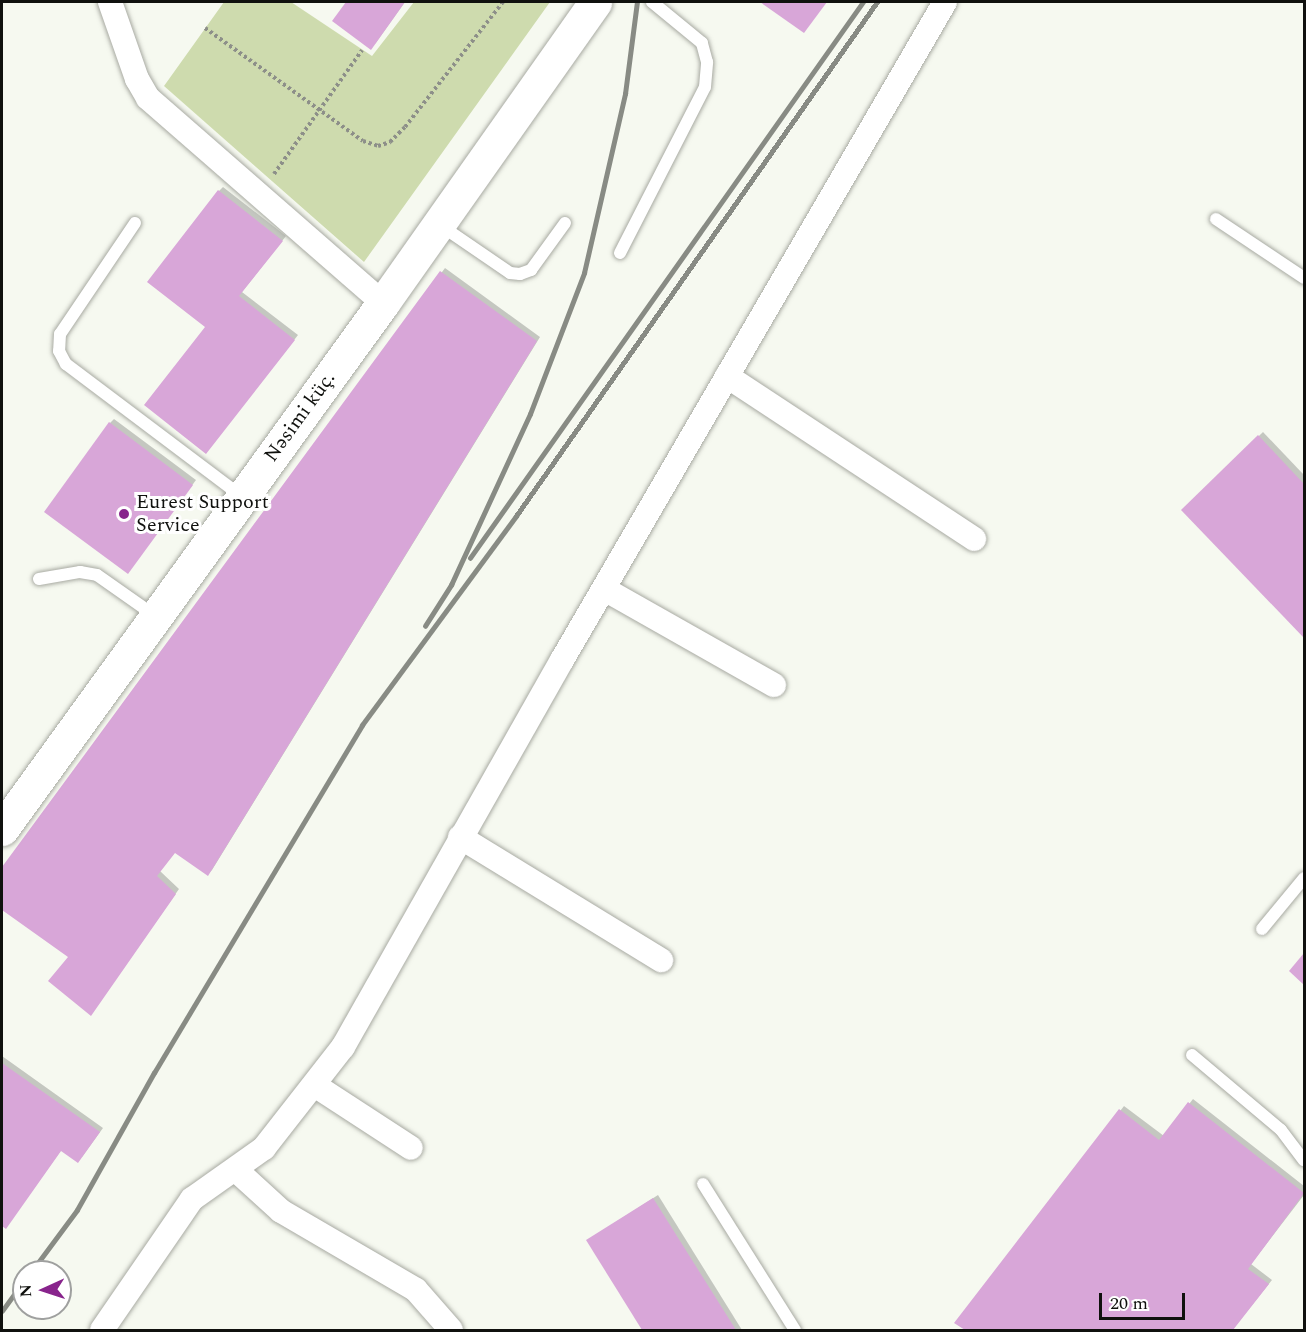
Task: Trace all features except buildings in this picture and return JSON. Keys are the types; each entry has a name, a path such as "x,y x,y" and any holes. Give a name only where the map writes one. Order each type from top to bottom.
{"street":[{"path":"110,2 137,79 148,98 383,303"},
{"name":"Nəsimi küç.","path":"2,829 383,303 595,2"},
{"path":"102,1330 192,1199 236,1170 278,1133 316,1086 343,1047 460,837 606,590 727,375 945,2"},
{"path":"727,375 974,539"},
{"path":"606,590 774,686"},
{"path":"460,837 661,960"},
{"path":"316,1086 411,1148"},
{"path":"236,1170 281,1211 416,1290 451,1330"}],"lane":[{"path":"620,253 705,87 707,62 702,44 652,2"},
{"path":"1216,219 1305,278"},
{"path":"135,223 60,334 59,351 66,364 242,497"},
{"path":"439,224 510,273 520,274 531,270 565,224"},
{"path":"39,579 80,572 97,575 155,616"},
{"path":"1262,929 1305,878"},
{"path":"1192,1055 1281,1130 1305,1160"},
{"path":"703,1184 795,1330"}],"path":[{"path":"205,28 319,111 363,141 378,146 390,142 503,2"},
{"path":"258,196 362,50"}],"green space":[{"path":"224,2 291,2 372,56 414,2 550,2 364,262 164,86"}],"railway":[{"path":"425,626 451,585 530,414 584,273 625,94 637,2"},
{"path":"470,558 863,2"},
{"path":"40,1260 77,1210 154,1073 362,725 516,516 877,2"},
{"path":"2,1311 12,1297"}],"place":[{"name":"Eurest Support Service","path":"124,514"}]}
